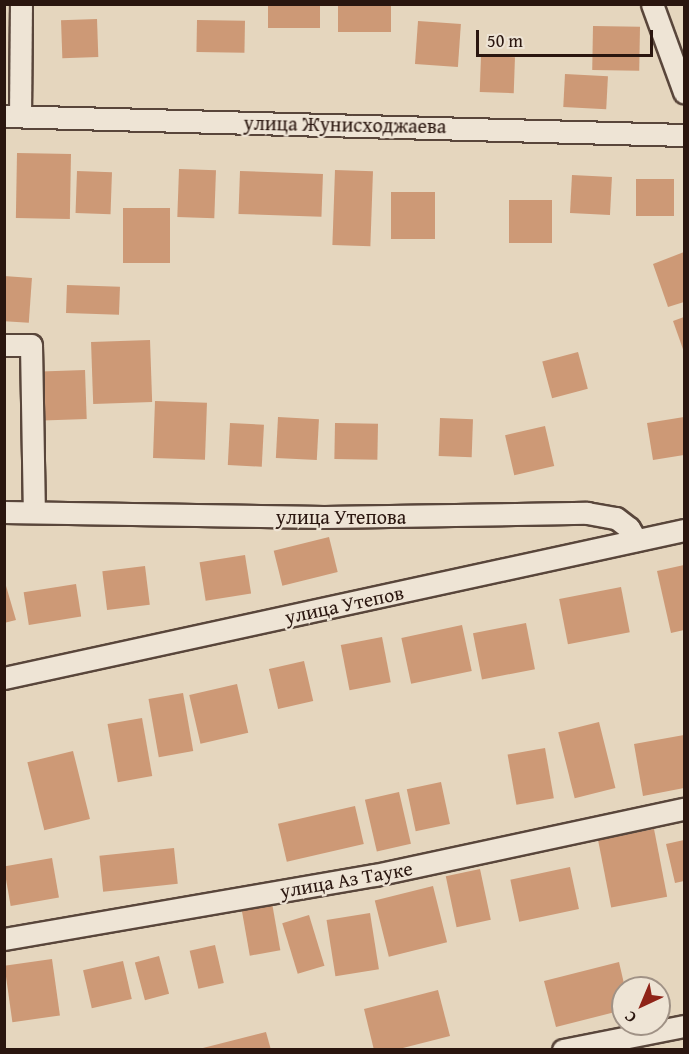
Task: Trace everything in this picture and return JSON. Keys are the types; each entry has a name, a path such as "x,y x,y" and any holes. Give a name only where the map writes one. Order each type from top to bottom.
{"street":[{"path":"12,116 21,4"},
{"path":"652,4 684,92"},
{"name":"улица Жунисходжаева","path":"12,116 684,135"},
{"path":"4,345 30,345 34,512 4,512"},
{"name":"улица Утепова","path":"34,512 324,517 587,513 616,518 629,528 636,540"},
{"name":"улица Утепов","path":"4,678 684,530"},
{"name":"улица Аз Тауке","path":"4,939 375,875 684,809"},
{"path":"563,1050 684,1026"}],"building":[{"path":"268,4 320,4 320,28 268,28"},
{"path":"338,4 391,4 391,32 338,32"},
{"path":"97,19 98,57 62,58 61,20"},
{"path":"197,20 245,21 244,53 196,52"},
{"path":"418,21 461,24 458,67 415,64"},
{"path":"593,26 640,27 639,71 592,70"},
{"path":"481,56 515,57 514,93 480,92"},
{"path":"565,74 608,76 606,109 563,107"},
{"path":"17,153 71,154 70,219 16,218"},
{"path":"179,169 216,170 214,218 177,217"},
{"path":"335,170 373,171 370,246 332,245"},
{"path":"77,171 112,172 111,214 76,213"},
{"path":"240,171 323,174 321,217 238,214"},
{"path":"572,175 612,177 610,215 570,213"},
{"path":"636,179 674,179 674,216 636,216"},
{"path":"391,192 435,192 435,239 391,239"},
{"path":"509,200 552,200 552,243 509,243"},
{"path":"123,208 170,208 170,263 123,263"},
{"path":"684,252 684,302 668,307 653,264"},
{"path":"4,276 32,278 29,323 4,321"},
{"path":"67,285 120,287 119,315 66,313"},
{"path":"684,317 684,352 673,321"},
{"path":"150,340 152,402 93,404 91,342"},
{"path":"578,352 588,389 552,398 542,362"},
{"path":"85,370 87,419 43,421 41,372"},
{"path":"155,401 207,403 205,460 153,458"},
{"path":"278,417 319,419 317,460 276,458"},
{"path":"684,417 684,455 653,460 647,423"},
{"path":"440,418 473,419 472,457 439,456"},
{"path":"230,423 264,425 262,467 228,465"},
{"path":"335,423 378,424 377,460 334,459"},
{"path":"545,426 554,466 514,475 505,435"},
{"path":"329,537 338,572 282,586 274,551"},
{"path":"245,555 251,594 206,601 200,562"},
{"path":"684,565 684,630 671,633 657,571"},
{"path":"145,566 150,605 107,610 102,571"},
{"path":"4,579 16,620 4,623"},
{"path":"76,584 81,617 29,625 24,592"},
{"path":"621,587 630,632 568,644 559,599"},
{"path":"526,623 535,669 482,679 473,633"},
{"path":"462,625 472,671 411,684 401,638"},
{"path":"382,637 391,682 350,690 341,645"},
{"path":"304,661 313,701 278,709 269,669"},
{"path":"237,684 248,733 201,744 189,695"},
{"path":"183,693 193,751 159,757 149,699"},
{"path":"142,718 152,776 118,782 108,724"},
{"path":"599,722 615,788 575,798 558,732"},
{"path":"684,735 684,788 643,796 634,744"},
{"path":"545,748 554,798 516,805 508,755"},
{"path":"73,751 90,819 44,830 27,762"},
{"path":"441,782 450,824 416,831 407,789"},
{"path":"399,792 411,844 377,852 365,800"},
{"path":"355,806 364,844 287,862 278,824"},
{"path":"654,829 667,897 611,908 598,840"},
{"path":"684,840 684,881 675,883 666,844"},
{"path":"174,848 178,884 103,892 99,856"},
{"path":"52,858 59,897 11,906 4,866"},
{"path":"570,867 579,909 519,922 510,880"},
{"path":"480,869 491,920 457,927 446,876"},
{"path":"433,886 447,942 389,957 375,901"},
{"path":"272,903 280,950 250,956 241,908"},
{"path":"370,913 379,969 335,976 327,920"},
{"path":"309,915 324,966 298,974 282,923"},
{"path":"215,945 224,983 198,989 190,951"},
{"path":"159,956 169,994 145,1000 135,962"},
{"path":"52,959 60,1015 12,1022 4,966"},
{"path":"123,961 132,999 92,1008 83,970"},
{"path":"619,962 622,976 611,976 611,1013 556,1027 544,981"},
{"path":"438,990 450,1036 395,1050 374,1050 364,1009"},
{"path":"266,1032 271,1050 199,1050 199,1049"}]}
